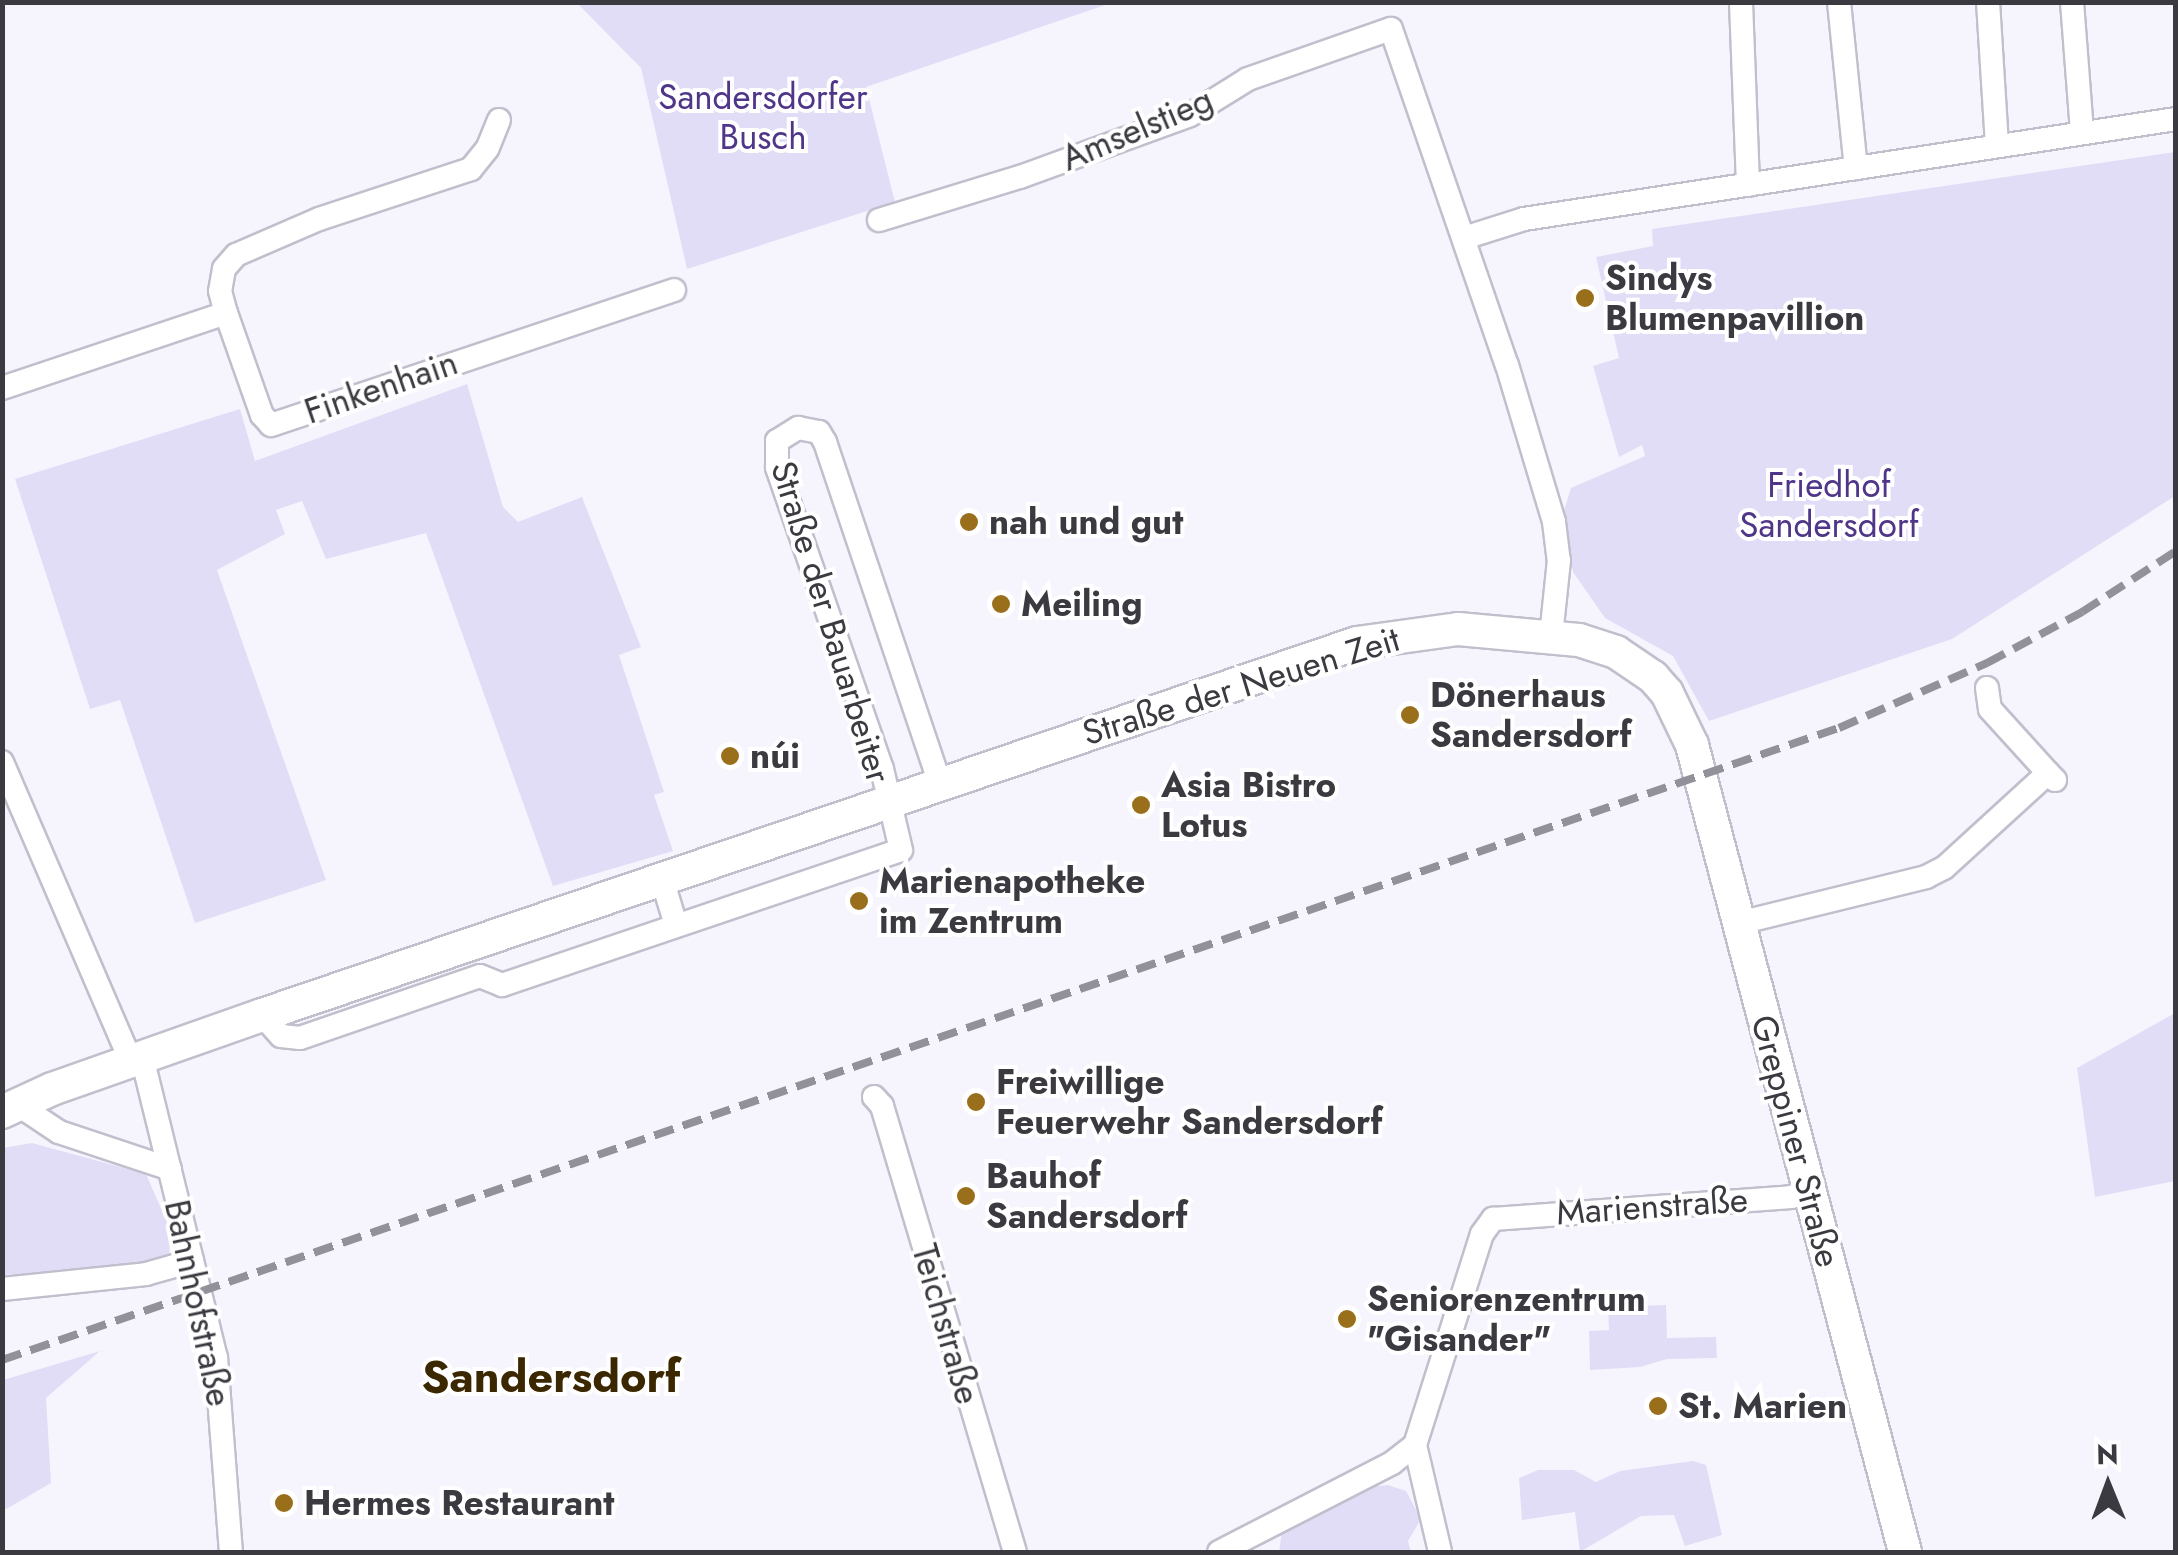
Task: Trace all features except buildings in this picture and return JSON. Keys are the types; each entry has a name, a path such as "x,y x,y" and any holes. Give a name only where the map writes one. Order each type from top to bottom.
{"street":[{"path":"1741,2 1748,184"},
{"path":"1840,2 1856,168"},
{"path":"1988,2 1996,146"},
{"path":"2072,2 2082,132"},
{"name":"Amselstieg","path":"879,220 1020,177 1190,115 1248,78 1391,28 1464,238"},
{"path":"1551,636 1559,560 1554,522 1464,238 1524,218 2176,119"},
{"name":"Finkenhain","path":"499,120 486,149 471,168 320,219 236,255 224,269 220,291 226,313 262,415 271,425 674,290"},
{"path":"2,388 226,313"},
{"name":"Straße der Bauarbeiter","path":"887,802 882,769 776,466 777,442 798,428 819,432 825,442 940,784"},
{"name":"Straße der Neuen Zeit","path":"10,1108 136,1058 1357,643 1458,629 1551,636 1597,645 1636,664 1667,693 1686,730"},
{"path":"1740,923 1926,877 1944,868 2052,776 1990,709 1987,688"},
{"name":"Greppiner Straße","path":"1686,730 1905,1552"},
{"name":"Bahnhofstraße","path":"2,762 136,1058 170,1169 201,1290 224,1414 231,1552"},
{"path":"262,1015 281,1036 300,1038 480,976 502,985 901,850 887,802"},
{"path":"662,879 676,925"},
{"path":"480,941 480,976"},
{"name":"Teichstraße","path":"874,1097 882,1106 1015,1552"},
{"path":"10,1108 60,1132 170,1169"},
{"name":"Marienstraße","path":"1415,1445 1482,1234 1493,1219 1791,1197 1810,1192"},
{"path":"2,1289 146,1274 192,1261"},
{"path":"1219,1552 1392,1463 1415,1445 1440,1552"}],"green space":[{"name":"Sandersdorfer Busch","path":"577,3 1111,3 866,87 895,202 687,269 641,68"},
{"name":"Friedhof Sandersdorf","path":"2175,152 2175,496 1952,639 1709,721 1673,656 1605,618 1573,572 1563,514 1571,488 1645,456 1642,445 1619,457 1593,366 1619,358 1596,257 1653,246 1652,229"},
{"path":"467,384 503,507 518,522 582,497 641,647 619,655 664,792 654,795 673,851 553,886 426,533 326,559 302,501 276,510 285,534 217,570 326,880 195,923 120,700 90,709 15,479 240,409 255,461"},
{"path":"2175,1013 2175,1181 2095,1197 2077,1068"},
{"path":"32,1143 146,1174 171,1231 169,1257 147,1265 3,1275 3,1148"},
{"path":"1666,1305 1667,1338 1716,1337 1717,1358 1667,1359 1640,1367 1590,1370 1589,1331 1609,1330 1608,1307"},
{"path":"100,1351 46,1398 51,1483 3,1511 3,1380"},
{"path":"1693,1461 1706,1465 1722,1535 1685,1546 1674,1515 1641,1516 1580,1552 1575,1512 1522,1520 1519,1478 1538,1470 1574,1470 1596,1482 1620,1471"},
{"path":"1388,1485 1406,1491 1421,1519 1408,1541 1411,1552 1279,1552 1282,1531 1369,1487"}],"railway":[{"path":"2,1360 1839,728 1987,663 2082,612 2176,551"}],"place":[{"name":"Sindys Blumenpavillion","path":"1585,298"},
{"name":"nah und gut","path":"969,522"},
{"name":"Meiling","path":"1001,604"},
{"name":"Dönerhaus Sandersdorf","path":"1410,715"},
{"name":"núi","path":"730,756"},
{"name":"Asia Bistro Lotus","path":"1141,805"},
{"name":"Marienapotheke im Zentrum","path":"859,901"},
{"name":"Freiwillige Feuerwehr Sandersdorf","path":"976,1102"},
{"name":"Bauhof Sandersdorf","path":"966,1196"},
{"name":"Seniorenzentrum \"Gisander\"","path":"1347,1319"},
{"name":"St. Marien","path":"1658,1406"},
{"name":"Hermes Restaurant","path":"284,1503"}],"district":[{"name":"Sandersdorf","path":"551,1377"}]}
